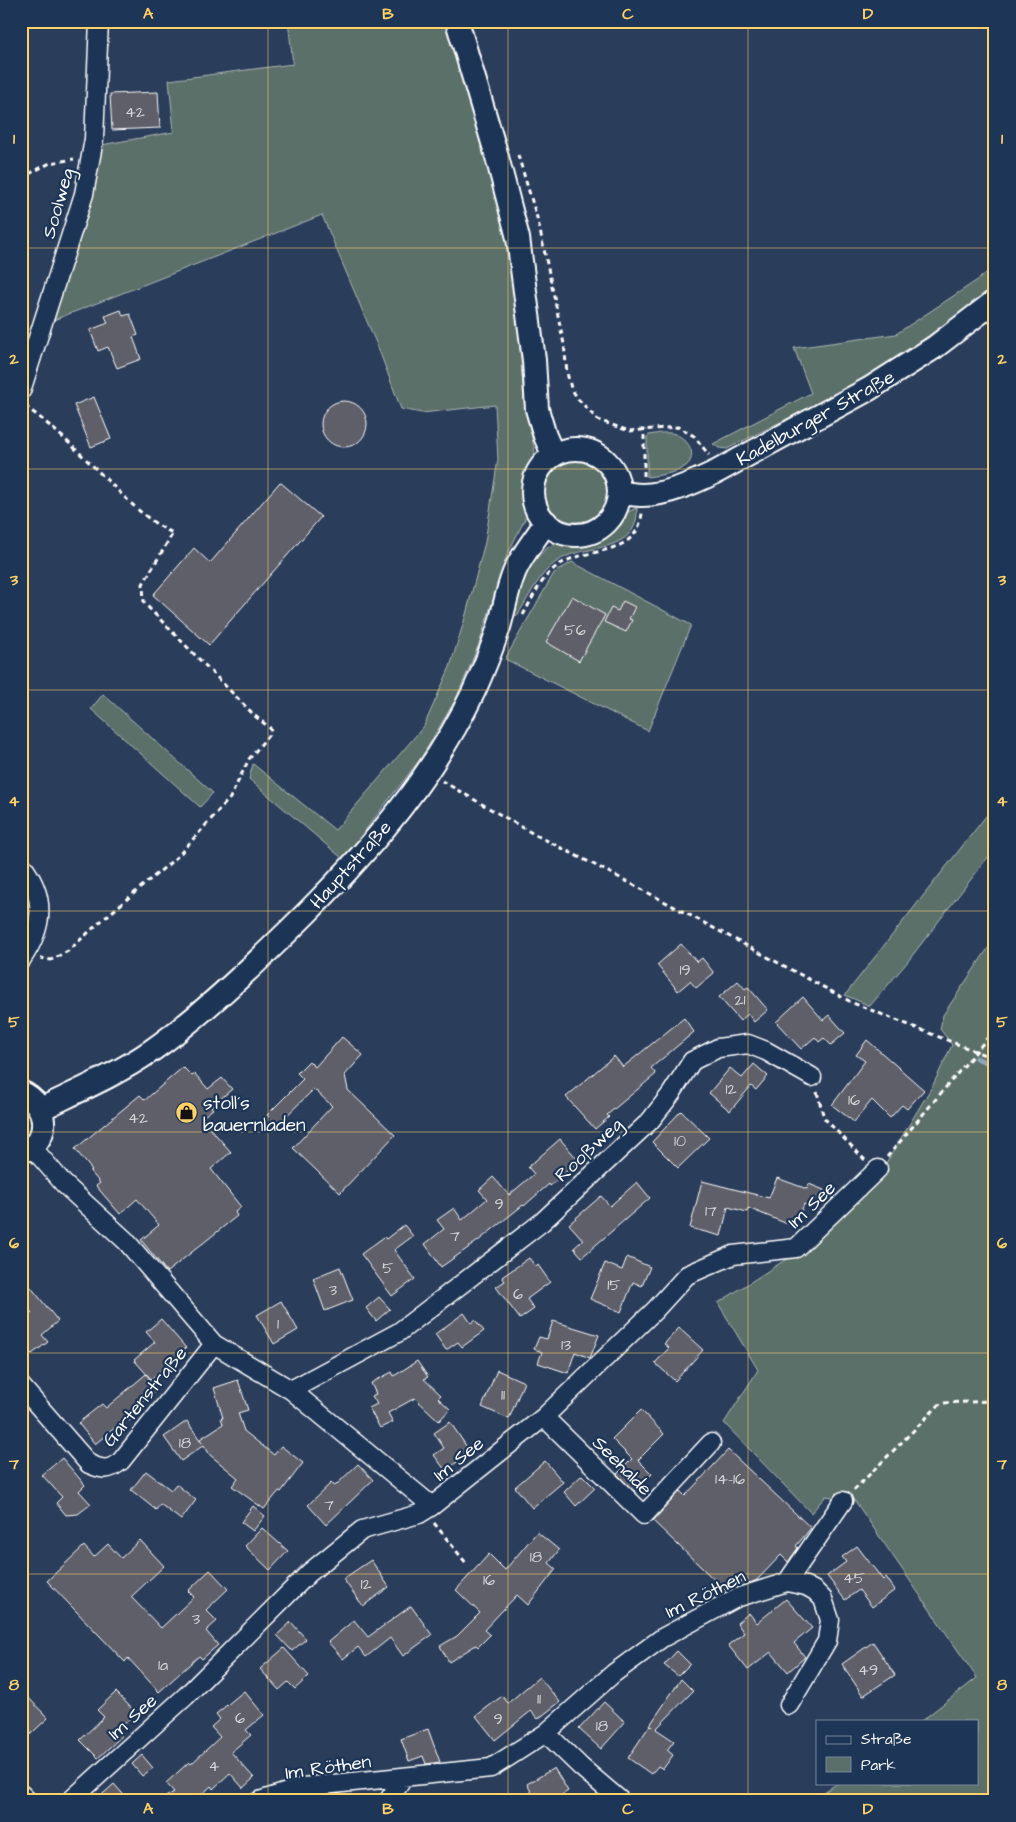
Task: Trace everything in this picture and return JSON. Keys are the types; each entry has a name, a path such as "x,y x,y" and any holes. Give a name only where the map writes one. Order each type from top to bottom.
{"main road":[{"path":"457,21 496,153 518,238 532,343 537,410 553,454"},
{"name":"Kadelburger Straße","path":"619,492 643,495 671,490 696,482 718,471 869,389 935,347 995,301"},
{"path":"576,448 590,451 602,457 611,467 617,479 619,492 616,507 609,519 598,528 585,534 571,534 557,530 546,522 538,512 534,501 533,488 536,476 542,465 553,454 576,448"},
{"name":"Hauptstraße","path":"41,1109 108,1076 150,1052 191,1020 240,977 372,845 426,772 474,691 498,630 514,572 546,522"},
{"path":"21,1092 30,1096 41,1109 44,1119 39,1139 27,1149"}],"street":[{"name":"Soolweg","path":"21,391 84,194 92,157 99,21"},
{"path":"21,864 31,877 38,896 41,913 37,932 25,955"},
{"name":"Rooßweg","path":"291,1390 399,1332 542,1222 650,1121 671,1094 692,1061 718,1048 748,1044 812,1077"},
{"name":"Gartenstraße","path":"27,1149 126,1241 214,1344 291,1390 428,1509"},
{"name":"Im See","path":"70,1801 186,1696 309,1573 362,1530 419,1514 428,1509 544,1417 655,1310 688,1275 734,1255 796,1248 877,1170"},
{"name":"Gartenstraße","path":"21,1386 89,1464 103,1470 113,1468 214,1344"},
{"name":"Seehalde","path":"544,1417 644,1516 711,1443"},
{"path":"789,1705 827,1641 830,1620 823,1599 815,1591 806,1586 787,1582 843,1501"},
{"name":"Im Röthen","path":"259,1801 303,1787 491,1768 546,1733 614,1672 662,1638 736,1598 787,1582"},
{"path":"546,1733 620,1801"},
{"path":"388,1801 404,1777"},
{"path":"21,1794 28,1801"}],"path":[{"path":"517,150 538,221 564,344 571,388 578,399 598,420 629,431 678,427 694,436 707,450 718,471"},
{"path":"21,178 50,164 92,157"},
{"path":"21,403 55,429 139,510 158,526 172,533 143,584 144,603 254,716 270,728 271,732 248,759 230,798 178,856 68,951 51,960 25,955"},
{"path":"498,630 516,628 536,591 555,567 568,559 618,546 633,536 640,526 643,495 644,430"},
{"path":"426,772 532,833 630,883 852,1003 995,1059"},
{"path":"812,1077 824,1118 877,1170 995,1029"},
{"path":"843,1501 941,1403 995,1401"},
{"path":"428,1509 466,1563"}],"green space":[{"path":"288,21 446,21 499,200 514,266 524,402 535,452 525,479 525,519 507,555 479,644 456,699 421,758 343,859 249,779 253,764 335,830 424,726 450,667 485,542 498,459 495,405 422,413 401,409 379,350 322,215 51,321 101,145 174,132 169,80 293,64"},
{"path":"995,266 995,288 900,356 858,383 727,449 719,448 713,444 811,393 794,348 896,334 976,281"},
{"path":"661,433 673,433 681,437 688,444 692,453 690,462 677,471 647,477 647,437"},
{"path":"569,456 583,456 595,461 604,470 609,482 607,502 600,513 583,522 569,522 557,517 548,508 543,496 543,482 548,470 557,461"},
{"path":"637,508 636,521 626,537 608,546 573,554 558,561 540,578 517,616 512,613 524,580 542,552 562,540 596,535 607,529 624,514"},
{"path":"572,562 691,625 648,731 505,659 554,573"},
{"path":"103,694 213,793 200,807 91,709"},
{"path":"990,811 995,814 995,848 905,965 870,1006 845,995"},
{"path":"995,938 995,1801 810,1801 836,1784 978,1784 978,1720 922,1720 977,1678 855,1501 826,1496 811,1513 724,1423 758,1370 718,1303 799,1251 886,1163 933,1085 952,1045 940,1029 943,1015"}],"building":[{"path":"158,92 160,128 112,130 110,94"},
{"path":"121,310 123,316 130,314 138,335 133,337 141,359 117,368 108,347 98,351 90,330 108,323 105,316"},
{"path":"94,397 111,439 91,447 74,405"},
{"path":"344,401 357,405 363,411 367,424 363,437 357,443 344,447 331,443 325,437 321,424 325,411 331,405"},
{"path":"280,482 321,517 209,645 153,595 194,548 210,563"},
{"path":"572,596 605,615 579,661 546,642"},
{"path":"623,601 635,607 629,619 632,620 626,632 604,622 611,608 618,611"},
{"path":"681,944 697,962 702,958 714,973 696,988 690,981 678,991 657,965"},
{"path":"738,981 745,989 748,987 768,1010 754,1022 748,1014 740,1021 719,997"},
{"path":"803,997 823,1020 829,1015 845,1033 831,1045 824,1038 819,1042 815,1037 801,1049 776,1022"},
{"path":"684,1018 694,1032 651,1068 656,1074 607,1115 609,1117 595,1129 566,1097 614,1056 623,1067"},
{"path":"342,1037 363,1055 345,1075 348,1090 395,1135 340,1193 293,1148 332,1106 314,1089 277,1125 267,1115 303,1079 297,1073 309,1061 315,1067"},
{"path":"867,1040 924,1090 907,1109 902,1105 890,1118 872,1100 854,1122 832,1105 865,1061 856,1055"},
{"path":"754,1064 768,1076 756,1090 751,1086 730,1111 709,1093 730,1068 742,1078"},
{"path":"183,1067 192,1076 195,1074 208,1089 222,1078 232,1089 211,1107 213,1109 201,1118 231,1152 211,1169 241,1207 235,1212 237,1216 167,1272 141,1240 159,1225 137,1199 120,1214 96,1186 100,1183 75,1149 140,1095 145,1100"},
{"path":"681,1111 709,1138 678,1168 652,1142"},
{"path":"560,1139 579,1161 524,1206 441,1267 425,1244 444,1229 437,1220 454,1208 462,1220 487,1199 479,1190 493,1177 509,1195 534,1174 528,1167"},
{"path":"777,1178 807,1189 809,1184 824,1190 817,1209 804,1204 795,1227 748,1208 747,1212 728,1207 721,1236 690,1228 702,1181 769,1198"},
{"path":"637,1182 650,1198 582,1257 574,1248 583,1240 569,1224 601,1196 610,1206"},
{"path":"404,1225 413,1236 394,1250 415,1279 392,1296 361,1254 384,1237 386,1239"},
{"path":"627,1257 650,1267 642,1286 633,1282 621,1312 590,1299 605,1263 622,1270"},
{"path":"529,1258 536,1267 538,1265 550,1282 527,1299 534,1309 520,1319 496,1287 505,1281 502,1277"},
{"path":"340,1267 353,1300 325,1311 313,1278"},
{"path":"30,1286 58,1321 42,1335 48,1342 21,1360 21,1322 32,1313 21,1300 21,1293"},
{"path":"379,1297 390,1309 376,1321 366,1308"},
{"path":"281,1301 298,1330 274,1344 257,1315"},
{"path":"464,1313 471,1323 475,1320 484,1331 462,1347 458,1342 446,1350 435,1334"},
{"path":"161,1319 186,1348 151,1379 134,1360 155,1342 146,1332"},
{"path":"553,1321 599,1335 590,1358 575,1352 568,1373 538,1363 542,1352 534,1349 539,1337 547,1339"},
{"path":"679,1328 703,1350 675,1381 655,1363 669,1348 664,1344"},
{"path":"417,1361 428,1377 424,1379 441,1395 438,1398 450,1409 439,1421 415,1398 388,1413 393,1422 380,1428 369,1408 377,1404 372,1396 376,1394 371,1383 392,1372 394,1376"},
{"path":"497,1370 524,1382 509,1419 482,1407"},
{"path":"146,1374 157,1388 138,1406 142,1410 129,1421 127,1418 95,1444 78,1423 102,1404 106,1408"},
{"path":"238,1380 248,1410 238,1413 244,1431 274,1455 281,1446 303,1463 281,1492 279,1491 264,1509 232,1486 238,1478 210,1455 204,1445 181,1461 164,1437 187,1421 202,1443 200,1439 223,1424 214,1388"},
{"path":"641,1410 664,1434 638,1460 652,1474 634,1491 617,1474 632,1459 612,1439"},
{"path":"450,1422 471,1453 445,1470 434,1455 444,1448 434,1433"},
{"path":"728,1450 811,1528 796,1546 798,1548 788,1562 781,1555 757,1580 750,1583 745,1578 736,1587 726,1591 653,1521 680,1491 685,1496"},
{"path":"62,1458 85,1485 79,1491 91,1504 78,1514 66,1515 56,1503 62,1497 42,1475"},
{"path":"545,1461 563,1482 532,1508 515,1487"},
{"path":"358,1464 373,1480 326,1525 308,1505 331,1483 335,1486"},
{"path":"146,1471 171,1490 176,1484 196,1500 181,1520 160,1504 156,1510 131,1490"},
{"path":"582,1475 595,1488 576,1506 564,1492"},
{"path":"253,1506 265,1516 253,1531 241,1522"},
{"path":"262,1528 288,1551 270,1570 245,1546"},
{"path":"537,1532 559,1550 549,1563 556,1569 528,1605 517,1595 484,1630 490,1635 478,1647 476,1645 449,1662 440,1646 457,1636 480,1613 456,1590 489,1554 505,1570"},
{"path":"140,1540 164,1566 131,1597 161,1628 194,1597 188,1591 210,1570 228,1589 206,1610 217,1621 206,1631 218,1645 202,1659 199,1656 159,1692 128,1658 125,1662 47,1581 84,1546 94,1557 108,1544 121,1558"},
{"path":"857,1546 883,1580 886,1577 895,1590 872,1607 859,1590 845,1600 827,1576 846,1562 842,1557"},
{"path":"371,1560 389,1587 363,1606 343,1579"},
{"path":"786,1599 812,1628 794,1643 805,1657 788,1672 771,1652 748,1670 728,1645 744,1633 737,1623 749,1613 757,1623"},
{"path":"411,1606 432,1635 403,1656 390,1638 366,1657 358,1647 343,1659 328,1642 354,1620 368,1637"},
{"path":"291,1622 306,1639 292,1651 277,1635"},
{"path":"873,1642 895,1675 863,1696 842,1664"},
{"path":"284,1648 309,1676 295,1689 288,1682 279,1690 260,1669"},
{"path":"677,1651 690,1664 678,1676 664,1665"},
{"path":"539,1677 560,1702 538,1719 531,1711 495,1740 476,1716 502,1696 508,1703"},
{"path":"681,1679 693,1691 656,1729 674,1741 667,1750 673,1755 663,1769 658,1766 651,1774 628,1758"},
{"path":"21,1690 48,1718 21,1743"},
{"path":"244,1691 264,1715 246,1730 251,1735 231,1752 254,1778 243,1788 230,1773 213,1789 211,1786 195,1801 159,1801 174,1792 166,1783 189,1762 191,1764 220,1737 211,1727 220,1719 216,1714"},
{"path":"116,1692 136,1713 117,1731 122,1736 98,1758 80,1740 104,1717 97,1710"},
{"path":"604,1702 625,1722 601,1749 579,1729"},
{"path":"428,1729 440,1762 426,1764 423,1756 409,1761 401,1739"},
{"path":"142,1755 153,1768 142,1776 132,1764"},
{"path":"554,1768 568,1791 552,1801 536,1801 527,1784"},
{"path":"114,1784 129,1801 95,1801"}],"waterway":[{"path":"976,1058 995,1066"}],"place":[{"name":"stoll´s bauernladen","path":"187,1113"}]}
